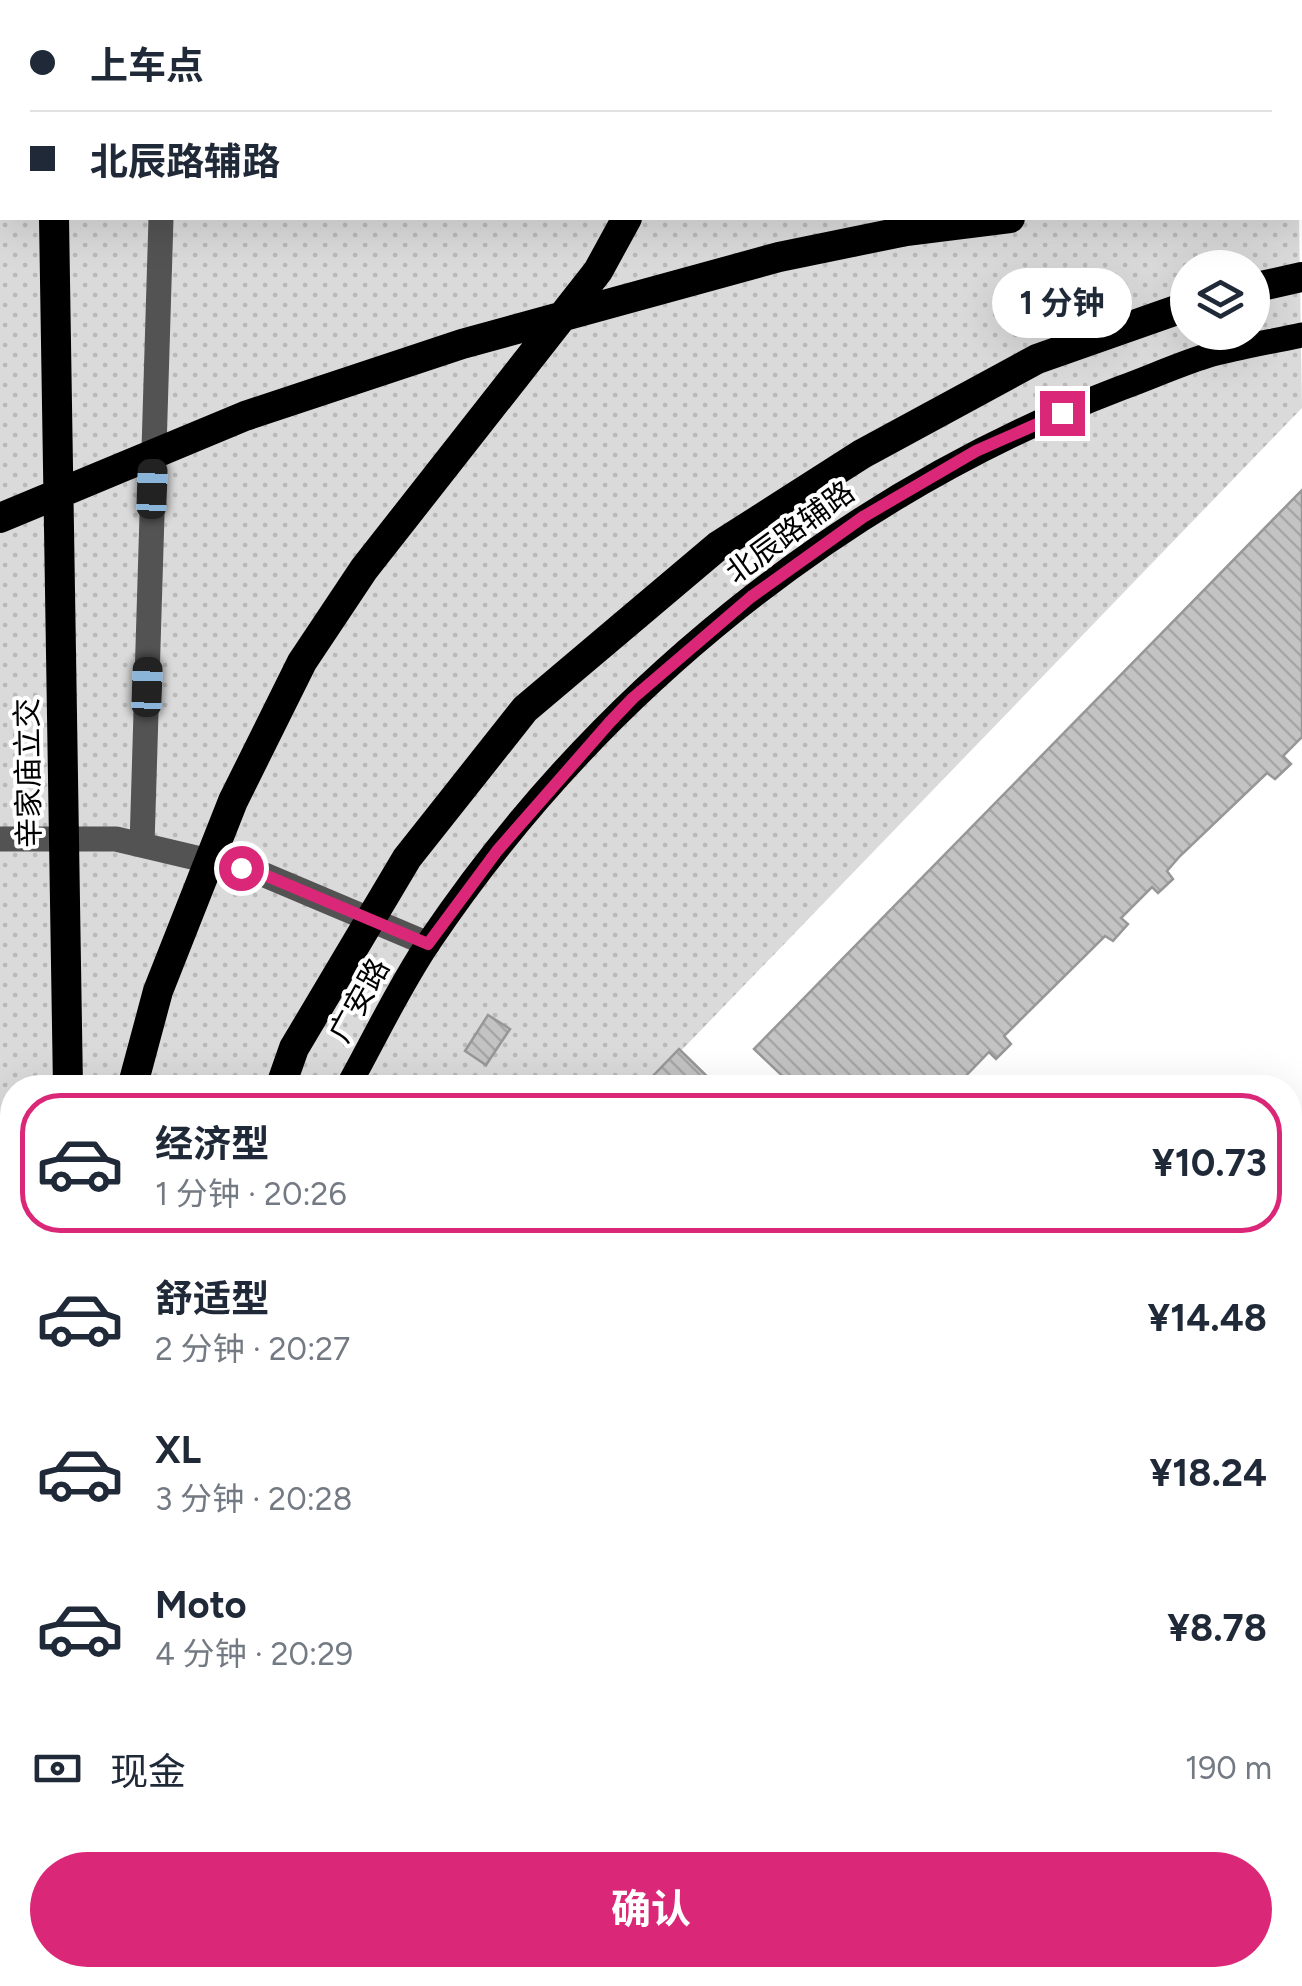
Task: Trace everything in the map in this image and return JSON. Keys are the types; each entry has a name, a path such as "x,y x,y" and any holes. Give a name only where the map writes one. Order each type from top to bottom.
{"highway":[{"name":"辛家庙立交","path":"54,220 68,1075"},
{"path":"135,1075 158,991 233,801 302,662 364,569 598,271 627,220"},
{"path":"0,518 245,416 462,344 779,257 906,231 994,220"},
{"path":"1270,284 1302,277"},
{"path":"285,1075 294,1048 407,858 525,709 718,546 862,454 1036,359 1170,312"}],"main road":[{"name":"北辰路辅路","path":"428,944 508,838 633,698 751,597 863,517 976,451 1090,400 1206,356 1302,335"},
{"name":"广安路","path":"354,1075 428,944"}],"street":[{"path":"142,845 160,220"},
{"path":"0,839 116,839 260,873 428,944"}],"shaded area":[{"path":"0,220 1299,220 1302,408 658,1075 0,1075"}],"building":[{"path":"1302,490 1302,737 1283,756 1291,764 1275,779 1267,773 1180,856 1167,871 1173,879 1158,893 1152,887 1121,918 1128,924 1113,941 1105,936 1004,1036 1011,1044 996,1059 989,1052 967,1075 781,1075 754,1049"},
{"path":"488,1015 510,1029 486,1065 465,1051"},
{"path":"679,1049 706,1075 654,1075"}],"route":[{"path":"241,868 428,944 497,851 564,771 633,698 751,597 863,517 976,451 1062,413"}]}
